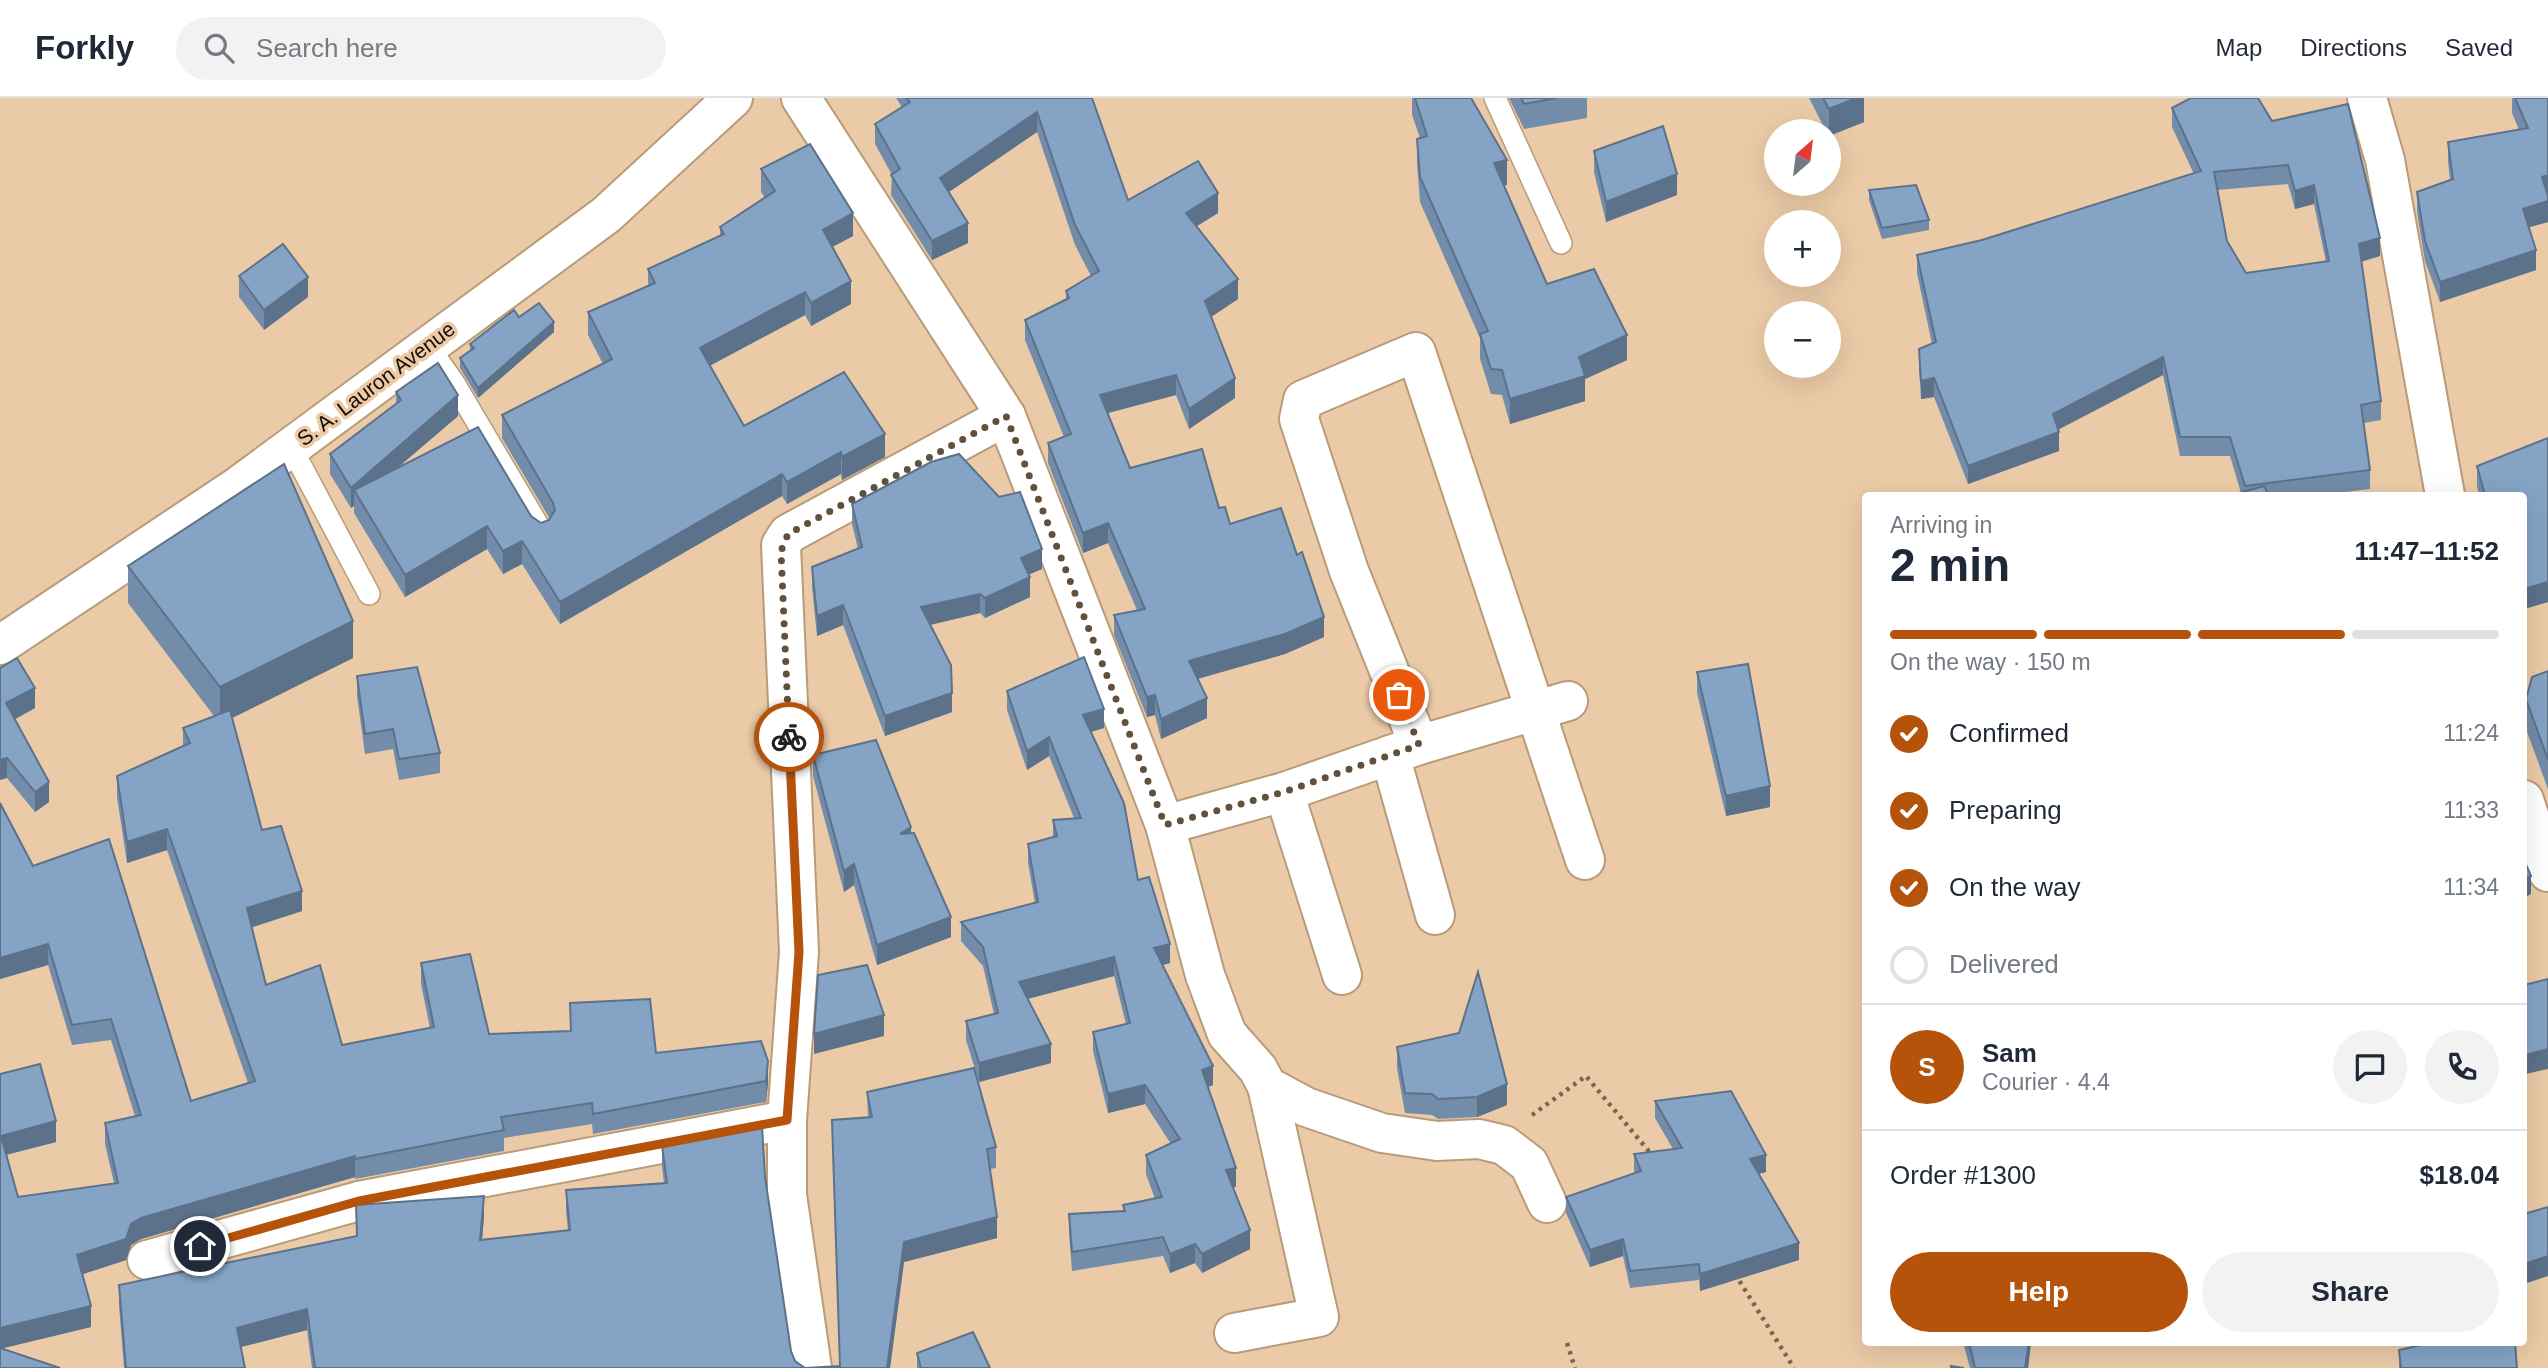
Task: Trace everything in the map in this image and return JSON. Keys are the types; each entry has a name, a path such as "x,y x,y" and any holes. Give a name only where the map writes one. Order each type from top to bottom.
{"main road":[{"name":"S. A. Lauron Avenue","path":"0,645 237,487 606,215 733,98"},
{"path":"801,98 1006,416 1165,825 1205,975 1227,1034 1252,1062 1267,1086 1319,1317 1234,1333"},
{"path":"2367,98 2385,160 2444,492"},
{"path":"1435,915 1404,750 1300,419 1303,400 1416,352 1550,705 1585,860"},
{"path":"812,1368 787,1195 787,1120 799,952 781,545 788,534 1006,416"},
{"path":"1165,825 1284,792 1404,750 1550,705"},
{"path":"1284,792 1342,975"},
{"path":"2527,809 2548,872"},
{"path":"1267,1086 1306,1107 1382,1133 1425,1140 1495,1141 1529,1164 1547,1203"},
{"path":"147,1260 359,1201 787,1120"}],"lane":[{"path":"1496,98 1561,243"},
{"path":"428,346 454,383 542,532"},
{"path":"291,447 369,594"}],"path":[{"path":"1495,1141 1586,1076 1656,1160"},
{"path":"1727,1262 1794,1368"},
{"path":"1567,1343 1575,1368"}],"building":[{"path":"906,98 1092,98 1128,200 1198,161 1218,193 1186,213 1238,279 1205,301 1235,378 1189,409 1176,375 1100,395 1130,468 1202,449 1219,508 1225,507 1230,524 1281,508 1297,555 1302,552 1324,617 1285,634 1189,661 1207,698 1161,719 1155,695 1147,697 1114,615 1145,609 1108,523 1083,533 1048,443 1071,434 1025,320 1069,298 1066,291 1099,271 1075,225 1037,112 940,178 968,223 932,241 891,175 900,169 875,124 910,102"},
{"path":"1415,98 1471,98 1507,160 1494,163 1547,284 1594,269 1627,335 1579,357 1585,376 1510,399 1502,370 1491,369 1480,334 1488,331 1420,177 1417,139 1427,136"},
{"path":"1521,98 1557,98 1524,104"},
{"path":"1823,98 1856,98 1829,109"},
{"path":"2191,98 2258,98 2272,121 2348,104 2380,238 2359,244 2381,401 2361,405 2370,470 2245,486 2230,437 2180,437 2163,357 2053,414 2059,432 1968,466 1934,378 1921,381 1919,349 1936,342 1917,255 1982,240 2201,171 2172,108","holes":["2288,165 2295,191 2314,185 2329,261 2246,273 2227,241 2214,172"]},
{"path":"2515,98 2548,98 2548,175 2542,177 2548,201 2523,209 2536,250 2440,282 2425,241 2417,192 2453,179 2448,142 2528,128"},
{"path":"1663,126 1677,174 1606,202 1594,151"},
{"path":"810,144 853,213 823,230 851,281 811,303 805,292 700,348 744,426 844,372 885,434 842,457 841,452 787,482 782,474 560,602 522,541 503,551 487,526 405,575 354,490 478,427 531,516 541,523 549,520 555,510 553,503 502,415 612,359 588,312 655,283 648,269 724,234 720,227 775,191 761,169"},
{"path":"1916,185 1929,220 1882,228 1869,190"},
{"path":"283,244 308,277 264,310 239,276"},
{"path":"539,303 554,322 478,388 460,358 474,348 470,344 514,310 519,317"},
{"path":"438,363 458,395 351,488 330,454 401,400 396,392"},
{"path":"2548,438 2548,582 2527,588 2527,492 2484,492 2477,466"},
{"path":"959,454 999,497 1020,492 1042,549 1021,558 1030,577 985,598 980,594 921,607 951,665 952,693 885,716 843,605 817,616 812,567 862,547 852,504 931,462"},
{"path":"284,464 353,621 220,687 128,566"},
{"path":"2264,486 2267,492 2243,492"},
{"path":"1084,657 1104,709 1083,715 1124,803 1138,880 1149,877 1170,944 1154,948 1213,1066 1202,1070 1236,1168 1226,1170 1250,1230 1202,1254 1195,1244 1170,1254 1163,1237 1072,1252 1069,1214 1125,1211 1123,1205 1162,1197 1146,1155 1180,1139 1145,1085 1108,1094 1093,1032 1130,1023 1114,957 1019,982 1051,1044 979,1063 966,1021 998,1013 983,947 961,922 1038,902 1028,844 1057,836 1053,820 1081,818 1049,737 1027,751 1007,691"},
{"path":"17,658 35,688 6,703 49,782 35,792 7,758 0,760 0,668"},
{"path":"1748,664 1770,786 1726,796 1697,672"},
{"path":"417,667 440,753 399,759 393,729 365,734 357,676"},
{"path":"2548,671 2548,760 2527,702 2532,677"},
{"path":"230,710 262,830 281,826 302,891 247,908 266,985 320,965 342,1045 434,1027 421,963 470,954 489,1034 571,1031 570,1003 650,999 656,1053 761,1041 768,1061 766,1081 593,1114 592,1103 501,1117 504,1130 355,1159 355,1156 141,1218 131,1224 126,1239 77,1255 91,1306 0,1328 0,1074 40,1064 56,1121 1,1136 18,1197 118,1183 105,1123 141,1115 111,1019 72,1025 48,944 0,958 0,803 33,866 109,839 191,1101 255,1081 167,829 127,842 117,776 190,743 183,728"},
{"path":"876,740 911,827 900,834 914,833 951,917 877,945 854,864 844,871 813,755"},
{"path":"867,965 884,1015 814,1034 818,975"},
{"path":"1478,972 1507,1084 1477,1097 1438,1099 1432,1094 1405,1093 1397,1047 1459,1033"},
{"path":"2548,979 2548,1049 2527,1055 2527,984"},
{"path":"974,1068 996,1147 987,1149 997,1217 904,1242 887,1368 805,1368 840,1366 832,1120 872,1117 867,1092"},
{"path":"1731,1091 1766,1155 1750,1159 1799,1243 1700,1274 1699,1264 1630,1271 1623,1239 1590,1250 1566,1197 1641,1171 1634,1154 1682,1148 1655,1101"},
{"path":"762,1126 765,1177 791,1351 795,1361 805,1368 315,1368 307,1309 237,1328 245,1368 126,1368 119,1285 357,1236 356,1205 484,1196 480,1240 570,1230 566,1190 667,1183 662,1145"},
{"path":"2548,1207 2548,1256 2527,1263 2527,1213"},
{"path":"973,1332 990,1368 921,1368 917,1353"},
{"path":"1970,1346 2028,1346 2025,1368 1975,1368"},
{"path":"2416,1346 2515,1346 2517,1368 2401,1368 2399,1350"},
{"path":"0,1348 60,1368 0,1368"}],"way so far":[{"path":"789,737 781,551 781,545 788,534 1006,416 1165,825 1284,792 1419,745 1399,695"}],"route":[{"path":"200,1246 359,1201 787,1120 799,952 789,737"}]}
